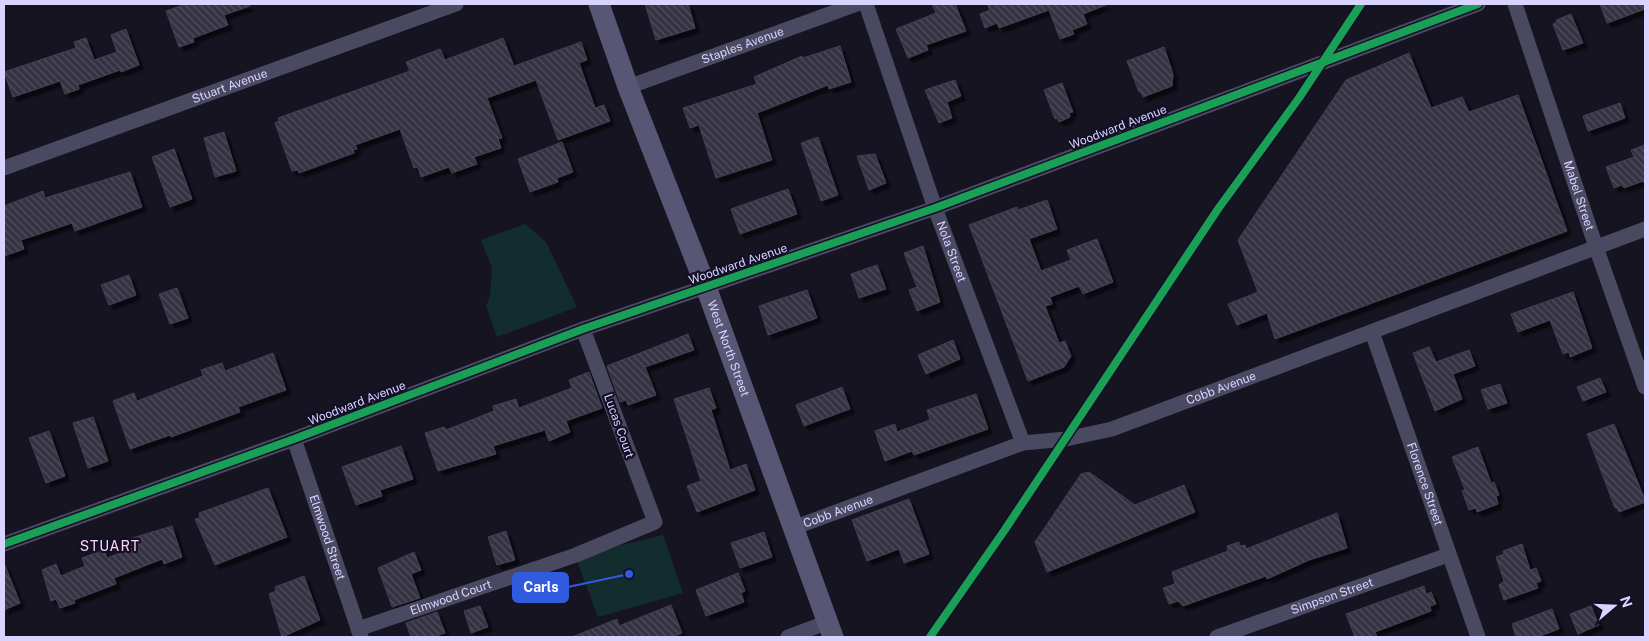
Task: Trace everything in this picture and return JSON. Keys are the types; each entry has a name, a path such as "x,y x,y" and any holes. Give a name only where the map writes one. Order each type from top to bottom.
{"street":[{"name":"Stuart Avenue","path":"4,168 456,4"},
{"name":"West North Street","path":"599,4 628,87 706,287 831,630"},
{"name":"Staples Avenue","path":"628,87 857,4"},
{"name":"Nola Street","path":"866,4 935,208 1023,442"},
{"name":"Woodward Avenue","path":"4,544 294,438 583,329 935,208 1478,4"},
{"name":"Mabel Street","path":"1515,4 1645,387"},
{"name":"Cobb Avenue","path":"793,528 1023,442 1066,439 1112,429 1645,229"},
{"name":"Lucas Court","path":"583,329 655,522"},
{"name":"Florence Street","path":"1372,332 1478,637"},
{"name":"Elmwood Street","path":"294,438 360,633"},
{"name":"Elmwood Court","path":"360,633 576,555 655,522"},
{"name":"Simpson Street","path":"1217,637 1448,555"},
{"path":"788,637 831,630"}],"green space":[{"path":"525,224 546,242 577,307 497,337 486,306 490,296 492,268 481,240"},
{"path":"663,535 683,593 598,617 575,556"}],"building":[{"path":"186,4 250,4 250,6 224,15 228,25 193,38 194,42 179,47 166,11"},
{"path":"645,4 688,4 695,28 656,40"},
{"path":"932,4 955,4 966,31 926,45 928,50 908,58 896,29 936,13"},
{"path":"987,4 1106,5 1083,14 1087,24 1072,30 1074,34 1060,39 1049,10 999,28 997,23 985,28 980,14 990,10"},
{"path":"1600,4 1645,4 1645,9 1607,23"},
{"path":"1571,14 1583,43 1563,50 1553,24 1557,22 1556,20"},
{"path":"126,29 139,65 78,85 79,89 65,94 60,81 13,97 4,72 76,48 74,42 86,38 94,60 117,52 111,35"},
{"path":"503,38 514,66 581,42 587,60 579,63 595,108 604,105 610,121 558,140 536,80 487,98 502,138 498,139 501,148 474,157 477,164 452,173 449,167 421,177 418,167 414,168 400,129 355,145 357,149 353,150 354,153 299,173 298,170 292,171 275,123 279,121 278,118 410,71 406,62 440,49 445,60"},
{"path":"840,46 851,82 829,89 828,85 757,113 772,160 716,178 699,125 690,128 683,108 757,84 754,77 802,56 803,58"},
{"path":"1164,47 1173,74 1172,86 1143,97 1141,92 1139,92 1127,61"},
{"path":"1409,53 1431,108 1462,97 1469,112 1518,95 1567,231 1275,339 1267,313 1237,325 1228,304 1258,292 1238,240 1346,80"},
{"path":"955,80 961,96 947,102 952,118 939,123 925,90"},
{"path":"1062,83 1073,112 1069,113 1070,117 1059,122 1057,118 1055,119 1044,90"},
{"path":"1620,103 1625,118 1588,131 1583,116"},
{"path":"224,132 236,171 215,177 204,138"},
{"path":"818,137 838,195 821,201 801,143"},
{"path":"562,142 573,172 557,178 558,182 530,192 518,159"},
{"path":"1645,145 1645,184 1643,181 1624,188 1622,185 1614,188 1606,167 1634,157 1631,150"},
{"path":"174,149 192,199 170,207 152,157"},
{"path":"875,154 886,183 869,190 857,156"},
{"path":"130,172 142,207 75,231 72,223 21,240 24,249 4,256 4,206 43,191 45,198"},
{"path":"788,189 797,214 740,234 731,209"},
{"path":"1047,200 1057,229 1029,239 1041,271 1071,260 1067,250 1097,239 1113,282 1083,294 1079,286 1050,297 1052,304 1045,306 1059,343 1065,341 1071,356 1064,367 1028,381 969,225 1017,207 1018,210"},
{"path":"923,246 940,302 917,311 909,290 917,287 904,253"},
{"path":"877,265 886,289 859,298 851,274"},
{"path":"129,275 136,295 109,305 101,285"},
{"path":"177,288 188,318 170,324 159,294"},
{"path":"807,290 817,318 768,335 759,306"},
{"path":"1573,292 1592,348 1570,357 1569,352 1563,354 1550,320 1518,332 1511,314"},
{"path":"688,334 694,350 645,367 656,395 628,405 626,400 620,402 607,366"},
{"path":"953,340 960,359 926,374 918,355"},
{"path":"1429,347 1436,362 1469,350 1475,366 1453,374 1462,399 1435,411 1413,353"},
{"path":"273,353 286,390 238,407 240,412 171,437 170,435 130,449 113,401 134,393 137,401 203,376 201,370 222,363 225,371"},
{"path":"589,372 602,408 566,421 570,432 549,441 545,430 493,446 496,454 438,471 425,433 444,427 446,430 494,411 493,406 516,399 519,408 572,388 569,380"},
{"path":"1600,378 1606,392 1583,401 1577,387"},
{"path":"1500,384 1507,403 1488,409 1481,390"},
{"path":"842,387 850,409 804,426 796,405"},
{"path":"709,388 716,408 711,410 730,470 746,464 755,490 697,512 687,486 701,481 674,399"},
{"path":"976,394 988,429 914,455 912,451 885,461 875,431 895,424 897,432 930,420 927,410"},
{"path":"93,417 108,461 88,468 73,423"},
{"path":"1614,424 1645,500 1645,502 1619,512 1615,508 1587,434"},
{"path":"49,431 65,476 46,483 29,438"},
{"path":"401,446 413,479 380,490 382,496 356,505 342,467"},
{"path":"1478,447 1491,483 1494,482 1499,495 1496,496 1498,504 1477,512 1476,508 1469,510 1462,491 1465,490 1452,457"},
{"path":"1089,472 1135,505 1184,485 1195,512 1047,572 1035,542 1081,474"},
{"path":"268,488 287,537 215,565 195,519 200,518 199,513"},
{"path":"909,499 929,554 904,563 899,549 867,561 852,520"},
{"path":"1337,513 1347,548 1309,560 1267,579 1266,576 1183,606 1178,601 1169,604 1163,588 1175,584 1172,572 1228,551 1227,546 1239,542 1240,546 1245,545 1246,549"},
{"path":"172,526 182,557 164,564 162,559 114,578 116,584 74,600 75,603 60,608 56,599 51,601 42,570 56,564 61,576 85,566 82,558 104,550 107,558 133,548 129,539"},
{"path":"506,531 515,560 497,565 488,537"},
{"path":"764,532 772,557 740,568 731,543"},
{"path":"1522,544 1530,570 1536,568 1541,581 1536,583 1538,588 1504,600 1499,585 1504,581 1496,557 1504,554 1503,551"},
{"path":"414,552 421,570 411,574 420,598 392,607 378,568"},
{"path":"4,563 20,603 4,610"},
{"path":"738,573 745,591 741,593 744,602 706,616 696,590"},
{"path":"304,576 320,620 282,637 269,594 276,591 275,587"},
{"path":"1424,586 1426,594 1431,592 1436,604 1430,606 1431,611 1375,632 1377,637 1355,637 1346,614"},
{"path":"671,605 682,633 672,637 572,637 617,619 619,626"},
{"path":"480,606 488,627 471,633 464,611"},
{"path":"1591,606 1599,625 1578,634 1570,614"},
{"path":"1552,609 1559,629 1537,637 1516,637 1512,624"},
{"path":"437,612 445,633 433,637 411,637 406,623"}],"cycle path":[{"path":"930,637 1004,531 1218,209 1299,98 1361,4"},
{"path":"4,544 294,439 583,329 935,208 1478,4"}],"place":[{"name":"Carls","path":"629,574"}],"district":[{"name":"STUART","path":"110,546"}]}
